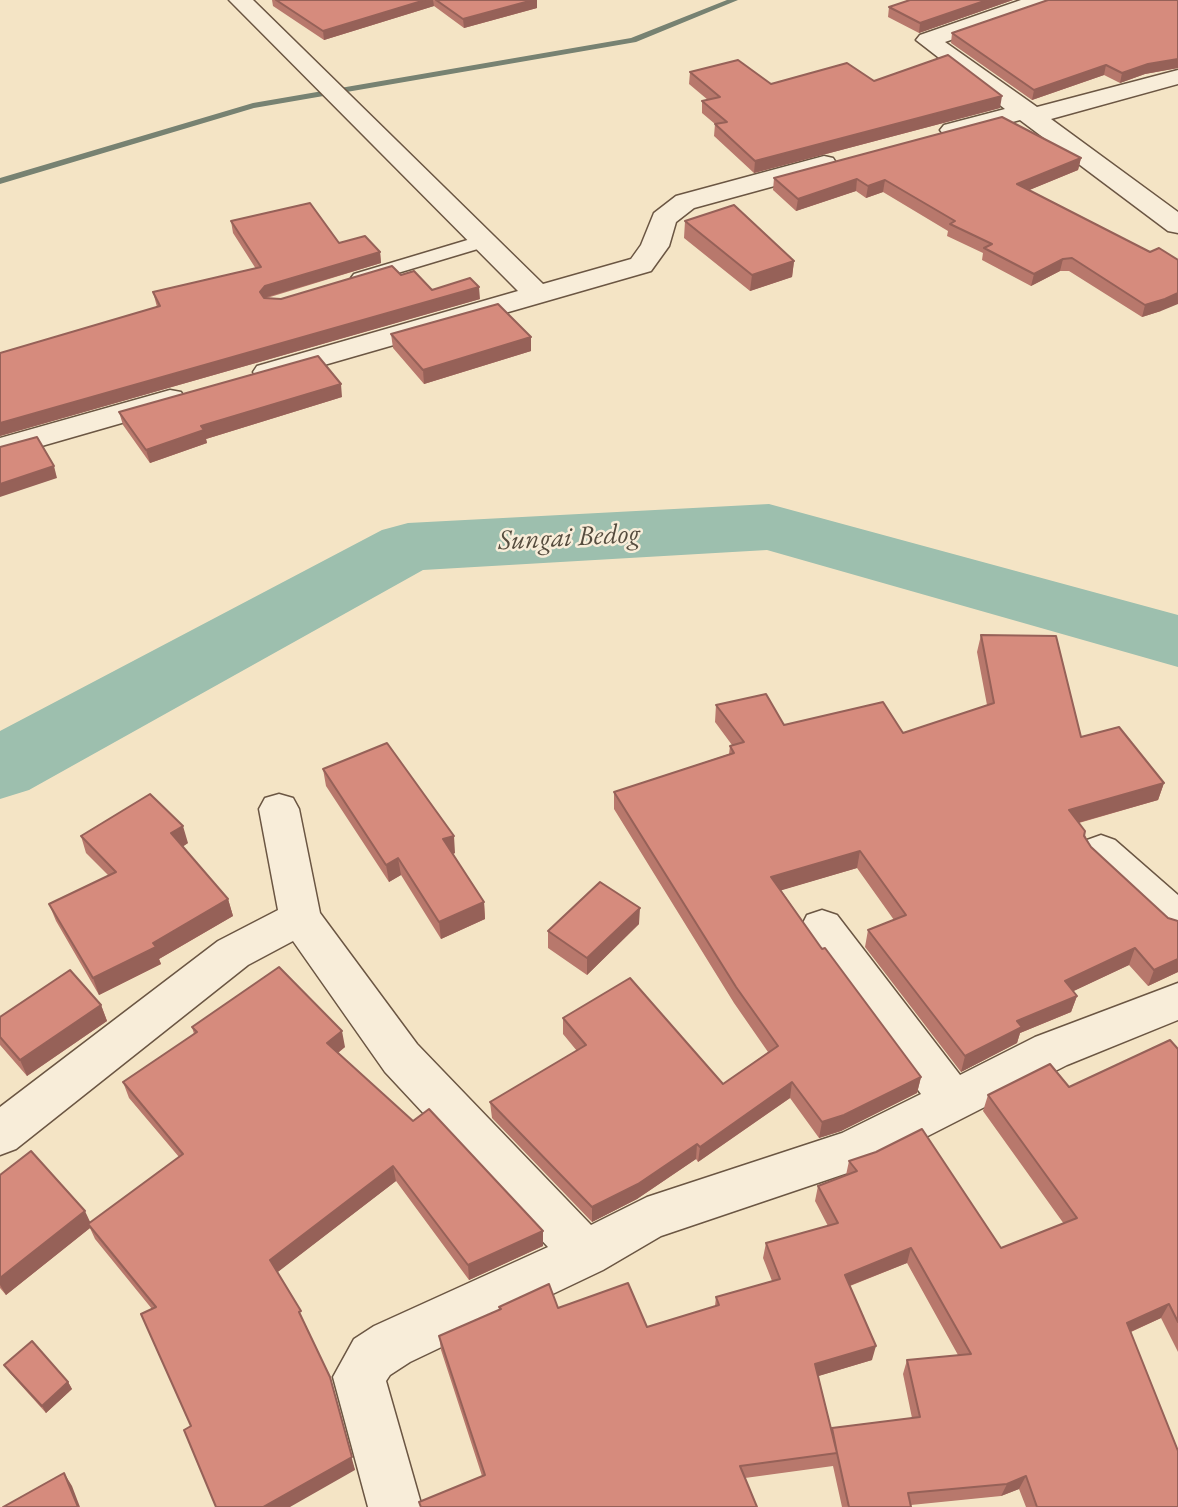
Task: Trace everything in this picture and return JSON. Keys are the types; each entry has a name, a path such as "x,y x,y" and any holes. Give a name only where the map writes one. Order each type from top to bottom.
{"street":[{"path":"240,0 536,293"},
{"path":"1043,0 928,40 1178,225"},
{"path":"933,135 1178,77"},
{"path":"239,380 641,265 655,246 664,219 685,202 854,157"},
{"path":"0,448 200,391"},
{"path":"279,809 300,918 401,1058 586,1254"},
{"path":"1101,851 1178,920"},
{"path":"0,1134 233,953 300,918"},
{"path":"822,927 953,1101"},
{"path":"395,1507 359,1377 372,1357 392,1344 586,1254 647,1219 854,1150 1051,1051 1178,1001"}],"lane":[{"path":"340,285 484,241"}],"building":[{"path":"276,0 425,0 323,31"},
{"path":"436,0 533,0 463,19"},
{"path":"910,0 987,0 920,23 889,7"},
{"path":"1048,0 1178,0 1178,59 1148,64 1122,73 1106,65 1034,90 952,33"},
{"path":"948,55 1002,96 755,161 715,124 727,122 702,101 720,97 690,72 738,60 771,84 847,63 874,81"},
{"path":"1002,117 1081,158 1017,184 1150,252 1159,248 1178,260 1178,293 1145,305 1072,258 1063,259 1034,274 984,248 992,244 950,224 955,221 885,180 868,186 857,179 798,199 774,178"},
{"path":"310,203 339,243 365,236 380,252 265,286 260,292 264,298 281,299 392,266 401,275 414,271 432,290 470,278 479,287 0,423 0,353 160,306 153,292 261,267 231,221"},
{"path":"734,205 794,261 752,275 685,221"},
{"path":"498,304 531,337 423,370 391,334"},
{"path":"318,356 341,384 201,426 204,430 146,450 119,412"},
{"path":"37,437 54,466 0,484 0,447"},
{"path":"981,635 1056,636 1081,737 1119,727 1164,783 1069,810 1085,831 1084,836 1091,847 1168,918 1178,921 1178,959 1154,970 1135,948 1065,981 1077,996 1017,1021 1022,1027 965,1056 868,930 906,915 860,851 771,877 822,949 825,948 921,1077 844,1115 822,1122 792,1082 700,1147 697,1144 638,1184 592,1207 490,1102 586,1045 563,1018 630,978 723,1084 778,1046 736,987 614,792 734,753 730,746 744,742 716,705 766,694 784,725 883,702 903,733 994,703"},
{"path":"387,743 454,836 443,839 484,902 439,922 398,858 386,865 323,769"},
{"path":"150,794 183,826 171,833 228,899 153,943 156,947 93,978 49,904 116,872 81,836"},
{"path":"600,882 640,908 587,958 548,931"},
{"path":"279,967 342,1031 327,1043 413,1121 429,1109 543,1231 468,1265 393,1166 270,1260 301,1311 299,1312 330,1377 352,1457 263,1507 216,1507 184,1430 191,1426 141,1314 156,1307 88,1224 183,1154 123,1082 197,1032 192,1027"},
{"path":"70,970 101,1005 20,1060 0,1037 0,1017"},
{"path":"1170,1040 1178,1049 1178,1322 1169,1304 1127,1323 1178,1451 1178,1507 1037,1507 1026,1476 1007,1484 908,1493 911,1507 849,1507 837,1453 740,1466 757,1507 421,1507 419,1502 485,1475 439,1336 549,1284 558,1308 628,1283 647,1327 719,1305 716,1297 780,1279 766,1243 838,1223 818,1186 857,1171 849,1161 876,1152 922,1129 1001,1248 1077,1218 988,1095 1050,1064 1069,1087","holes":["911,1248 971,1354 907,1360 920,1417 832,1428 837,1453 815,1364 876,1346 845,1275"]},
{"path":"31,1151 85,1211 0,1278 0,1175"},
{"path":"32,1341 68,1382 42,1406 4,1365"},
{"path":"64,1473 78,1507 3,1507"}],"waterway":[{"path":"0,181 253,106 633,40 734,0"},
{"name":"Sungai Bedog","path":"0,768 408,547 769,527 1178,641"}]}
